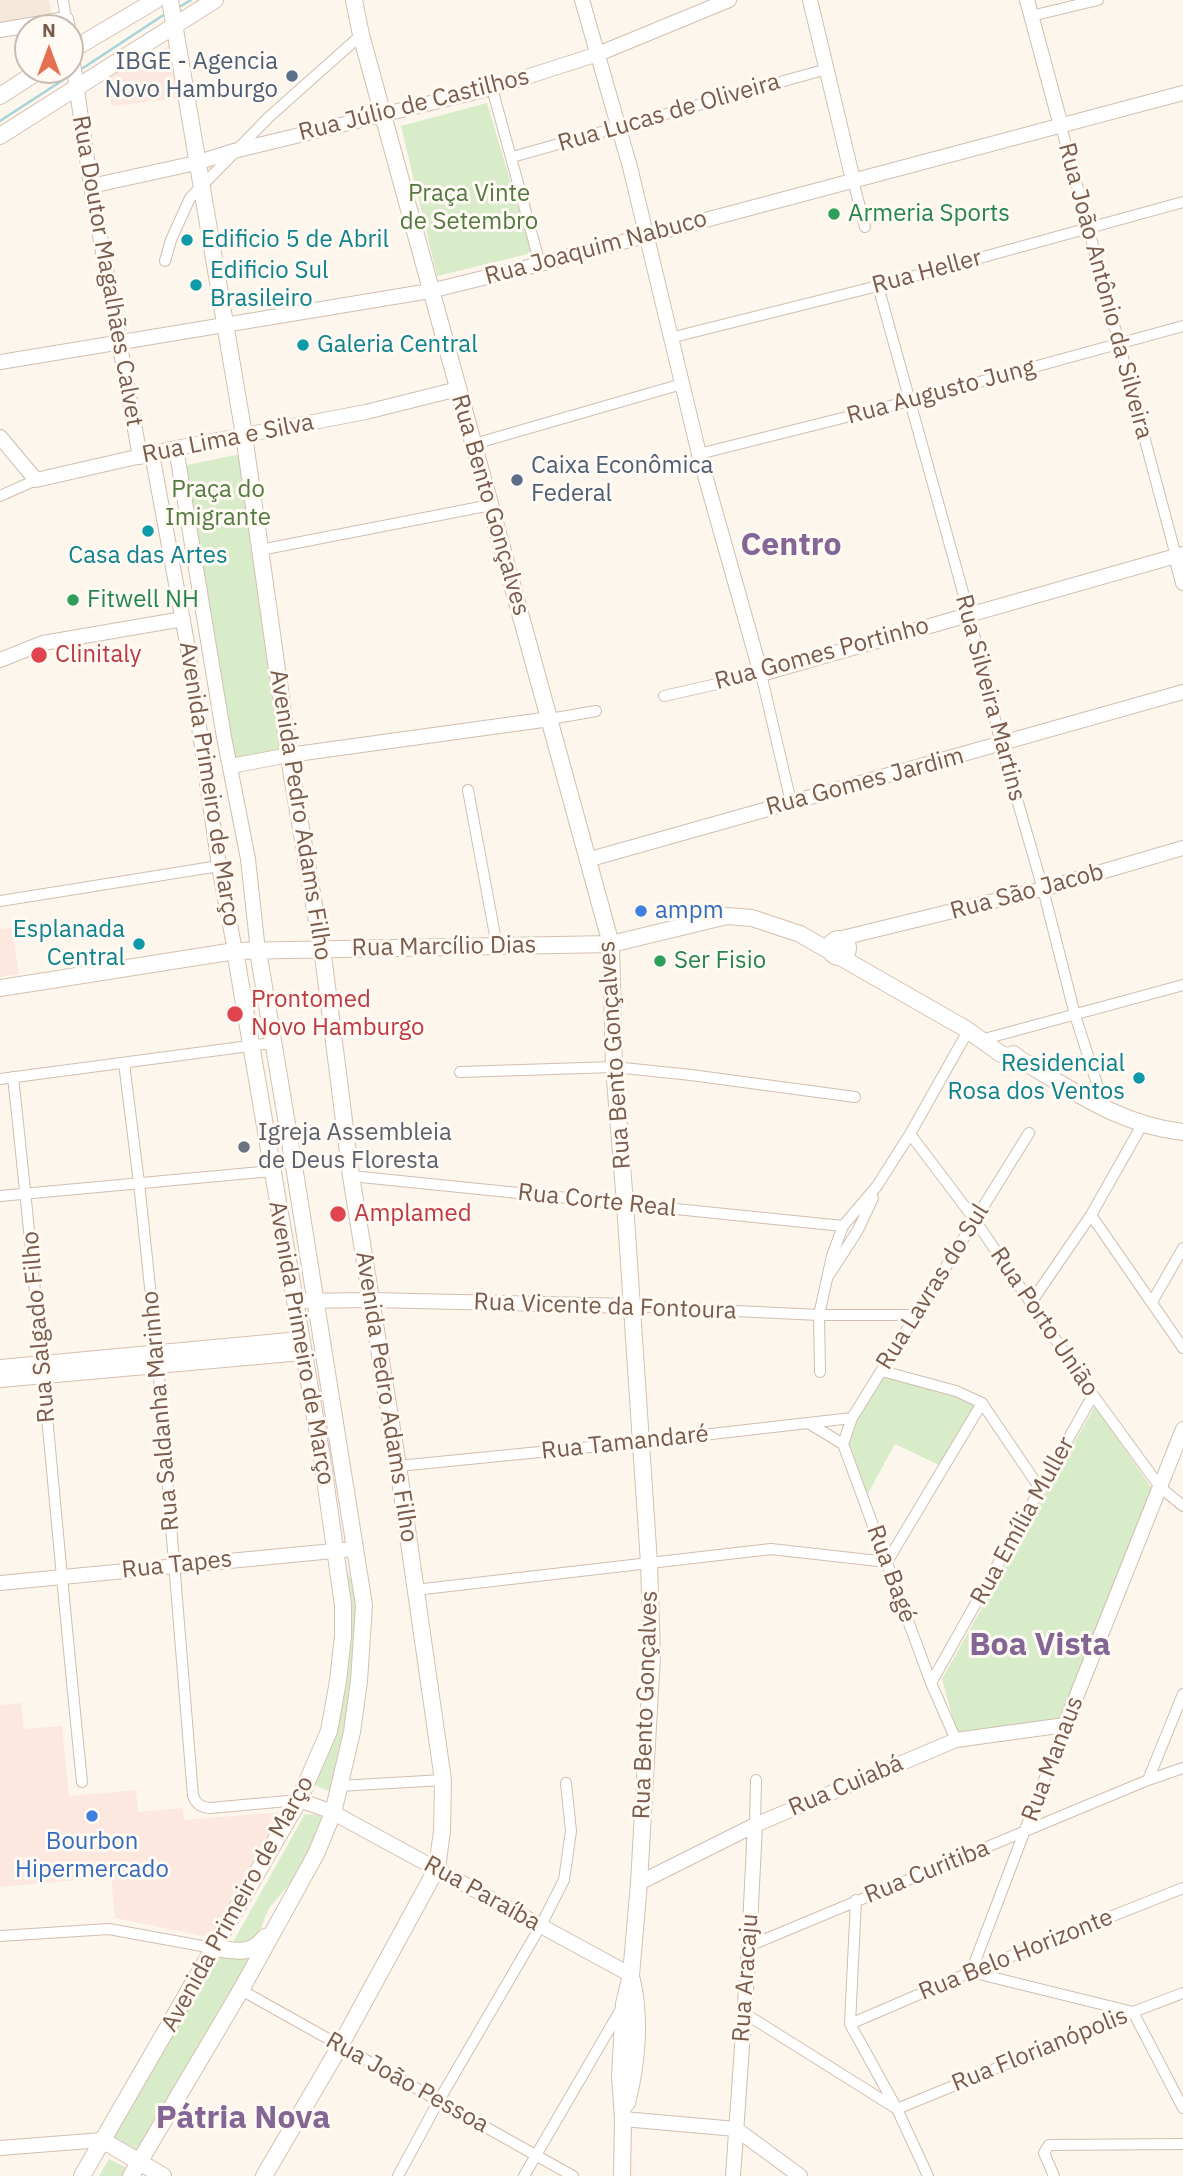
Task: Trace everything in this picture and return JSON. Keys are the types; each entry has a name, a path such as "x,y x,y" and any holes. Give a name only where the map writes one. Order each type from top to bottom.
{"main road":[{"path":"84,40 156,0"},
{"path":"170,0 175,25"},
{"path":"0,136 215,0"},
{"name":"Rua Bento Gonçalves","path":"354,0 430,291 611,944 614,1067 652,1626 652,1688 639,1883 631,1975 624,2004 620,2076 624,2119 622,2176"},
{"name":"Avenida Pedro Adams Filho","path":"175,25 244,435 289,755 322,950 351,1176 398,1466 443,1780 442,1831 436,1868 340,2046 264,2176"},
{"path":"0,96 18,84"},
{"name":"Rua Marcílio Dias","path":"0,988 235,951 611,944 727,916 752,918 840,946 869,974 968,1031 1001,1054 1021,1060"},
{"name":"Avenida Primeiro de Março","path":"82,2176 299,1800 329,1731 338,1681 343,1605 322,1458 235,951"},
{"name":"Avenida Primeiro de Março","path":"135,2169 241,1990 316,1854 333,1813 352,1732 363,1636 364,1605 258,951"},
{"name":"Rua Marcílio Dias","path":"968,1031 1005,1047 1021,1060 1105,1109 1142,1125 1183,1132"},
{"path":"0,1368 44,1369 301,1346"},
{"path":"0,1379 44,1369"},
{"path":"213,1948 243,1951 256,1947 292,1897"},
{"name":"Rua Bento Gonçalves","path":"624,2119 634,2078 637,2002 631,1975"},
{"path":"103,2140 135,2169 163,2176"}],"street":[{"path":"582,0 618,126 699,454 761,674 792,802"},
{"name":"Rua Júlio de Castilhos","path":"91,186 197,163 234,150 492,88 598,54 729,0"},
{"path":"810,0 865,227"},
{"name":"Rua João Antônio da Silveira","path":"1027,0 1180,555 1183,583"},
{"path":"1031,16 1098,0"},
{"path":"165,261 171,240 189,200 201,185 269,117 361,35"},
{"name":"Rua Lucas de Oliveira","path":"512,157 827,69"},
{"name":"Rua Doutor Magalhães Calvet","path":"75,84 118,341 146,455"},
{"path":"492,88 540,264"},
{"name":"Rua Joaquim Nabuco","path":"0,362 430,291 1183,93"},
{"name":"Rua Heller","path":"670,338 878,286 1183,202"},
{"name":"Rua Silveira Martins","path":"878,286 969,614 1001,744 1043,889 1075,1015 1105,1109"},
{"name":"Rua Augusto Jung","path":"699,454 910,401 1183,326"},
{"path":"474,444 682,384"},
{"name":"Rua Lima e Silva","path":"0,496 36,480 176,448 366,412 458,389"},
{"path":"0,437 36,480"},
{"name":"Avenida Primeiro de Março","path":"176,448 247,859 258,951"},
{"name":"Avenida Primeiro de Março","path":"146,455 183,619 219,866 235,951"},
{"path":"260,551 491,505"},
{"name":"Rua Gomes Portinho","path":"664,695 761,674 1180,555"},
{"path":"0,660 43,643 183,619"},
{"name":"Rua Gomes Jardim","path":"587,860 1183,692"},
{"path":"231,766 289,755 596,711"},
{"path":"468,790 498,946"},
{"name":"Rua São Jacob","path":"840,946 870,932 1043,889 1183,848"},
{"path":"0,901 219,866"},
{"path":"988,1038 1183,985"},
{"path":"820,1372 819,1315 832,1256 843,1226 877,1186 910,1134 968,1031"},
{"path":"0,1079 272,1043"},
{"name":"Rua Saldanha Marinho","path":"124,1063 158,1359 192,1790 195,1801 202,1807 210,1808 299,1800"},
{"path":"460,1072 614,1067 855,1097"},
{"name":"Rua Salgado Filho","path":"13,1077 44,1369 82,1783"},
{"path":"1030,1304 1091,1215 1142,1125"},
{"name":"Rua Lavras do Sul","path":"842,1444 852,1418 1029,1133"},
{"name":"Rua Porto União","path":"910,1134 975,1220 1093,1395 1160,1486 1183,1506"},
{"path":"0,1195 272,1171"},
{"name":"Rua Corte Real","path":"351,1176 843,1226"},
{"path":"829,1276 858,1230 877,1186"},
{"path":"1091,1215 1183,1348"},
{"path":"1152,1302 1183,1248"},
{"name":"Rua Vicente da Fontoura","path":"295,1301 372,1300 632,1306 819,1315 915,1315"},
{"path":"882,1371 956,1391 982,1403 1041,1490"},
{"name":"Rua Emília Muller","path":"931,1683 1093,1395"},
{"path":"415,1590 771,1549 887,1562 982,1403"},
{"name":"Rua Tamandaré","path":"398,1466 852,1418"},
{"path":"810,1423 842,1444"},
{"name":"Rua Manaus","path":"971,1972 1065,1725 1183,1429"},
{"name":"Rua Bagé","path":"842,1444 931,1683 956,1740"},
{"name":"Rua Tapes","path":"0,1583 173,1564 354,1549"},
{"path":"1148,1780 1183,1693"},
{"name":"Rua Cuiabá","path":"639,1883 755,1825 956,1740 1065,1725"},
{"name":"Rua Curitiba","path":"750,1946 856,1900 1183,1768"},
{"path":"339,1786 443,1780"},
{"name":"Rua Aracaju","path":"733,2176 750,1946 756,1780"},
{"path":"398,2176 564,1880 571,1831 566,1783"},
{"name":"Rua Paraíba","path":"299,1800 333,1813 631,1975"},
{"name":"Rua Belo Horizonte","path":"850,2024 971,1972 1183,1888"},
{"path":"856,1900 850,2024 897,2109 928,2176"},
{"path":"0,1936 109,1929 213,1948"},
{"path":"971,1972 1133,2012 1183,2108"},
{"name":"Rua João Pessoa","path":"241,1990 573,2176"},
{"name":"Rua Florianópolis","path":"897,2109 1183,1993"},
{"path":"524,2176 624,2004"},
{"path":"744,2013 897,2109"},
{"path":"624,2119 736,2129 800,2176"},
{"path":"0,2148 103,2140"},
{"path":"1054,2176 1044,2153 1049,2145 1183,2144"}],"shaded area":[{"path":"0,0 49,0 52,14 14,14 14,22 0,24"},
{"path":"173,44 180,98 111,106 107,76"},
{"path":"12,928 19,974 0,977 0,929"},
{"name":"Bourbon Hipermercado","path":"21,1703 24,1729 62,1726 69,1796 136,1790 138,1812 183,1808 184,1820 282,1812 208,1937 115,1918 111,1877 0,1887 0,1705"}],"green space":[{"name":"Praça Vinte de Setembro","path":"487,103 532,253 437,276 401,126"},
{"name":"Praça do Imigrante","path":"241,454 286,753 236,761 227,736 182,466"},
{"path":"883,1374 954,1394 977,1404 941,1466 895,1444 866,1497 846,1444 856,1418"},
{"path":"1095,1406 1153,1490 1063,1718 958,1737 942,1679"},
{"path":"346,1568 357,1594 355,1671 331,1792 312,1784 334,1726"},
{"path":"305,1814 318,1815 327,1820 303,1868 269,1908 258,1935 246,1945 232,1944"},
{"path":"252,1955 137,2155 111,2137 216,1957"},
{"path":"109,2159 131,2170 127,2176 99,2176"}],"waterway":[{"path":"181,6 191,0"},
{"path":"84,67 165,14"},
{"path":"0,121 57,84"}],"place":[{"name":"IBGE - Agencia Novo Hamburgo","path":"292,76"},
{"name":"Armeria Sports","path":"834,214"},
{"name":"Edificio 5 de Abril","path":"187,240"},
{"name":"Edificio Sul Brasileiro","path":"196,285"},
{"name":"Galeria Central","path":"303,345"},
{"name":"Caixa Econômica Federal","path":"517,480"},
{"name":"Casa das Artes","path":"148,531"},
{"name":"Fitwell NH","path":"73,600"},
{"name":"Clinitaly","path":"39,655"},
{"name":"ampm","path":"641,911"},
{"name":"Esplanada Central","path":"139,944"},
{"name":"Ser Fisio","path":"660,961"},
{"name":"Prontomed Novo Hamburgo","path":"235,1014"},
{"name":"Residencial Rosa dos Ventos","path":"1139,1078"},
{"name":"Igreja Assembleia de Deus Floresta","path":"244,1147"},
{"name":"Amplamed","path":"338,1214"},
{"name":"Bourbon Hipermercado","path":"92,1816"}],"district":[{"name":"Centro","path":"791,546"},
{"name":"Boa Vista","path":"1040,1646"},
{"name":"Pátria Nova","path":"243,2119"}]}
